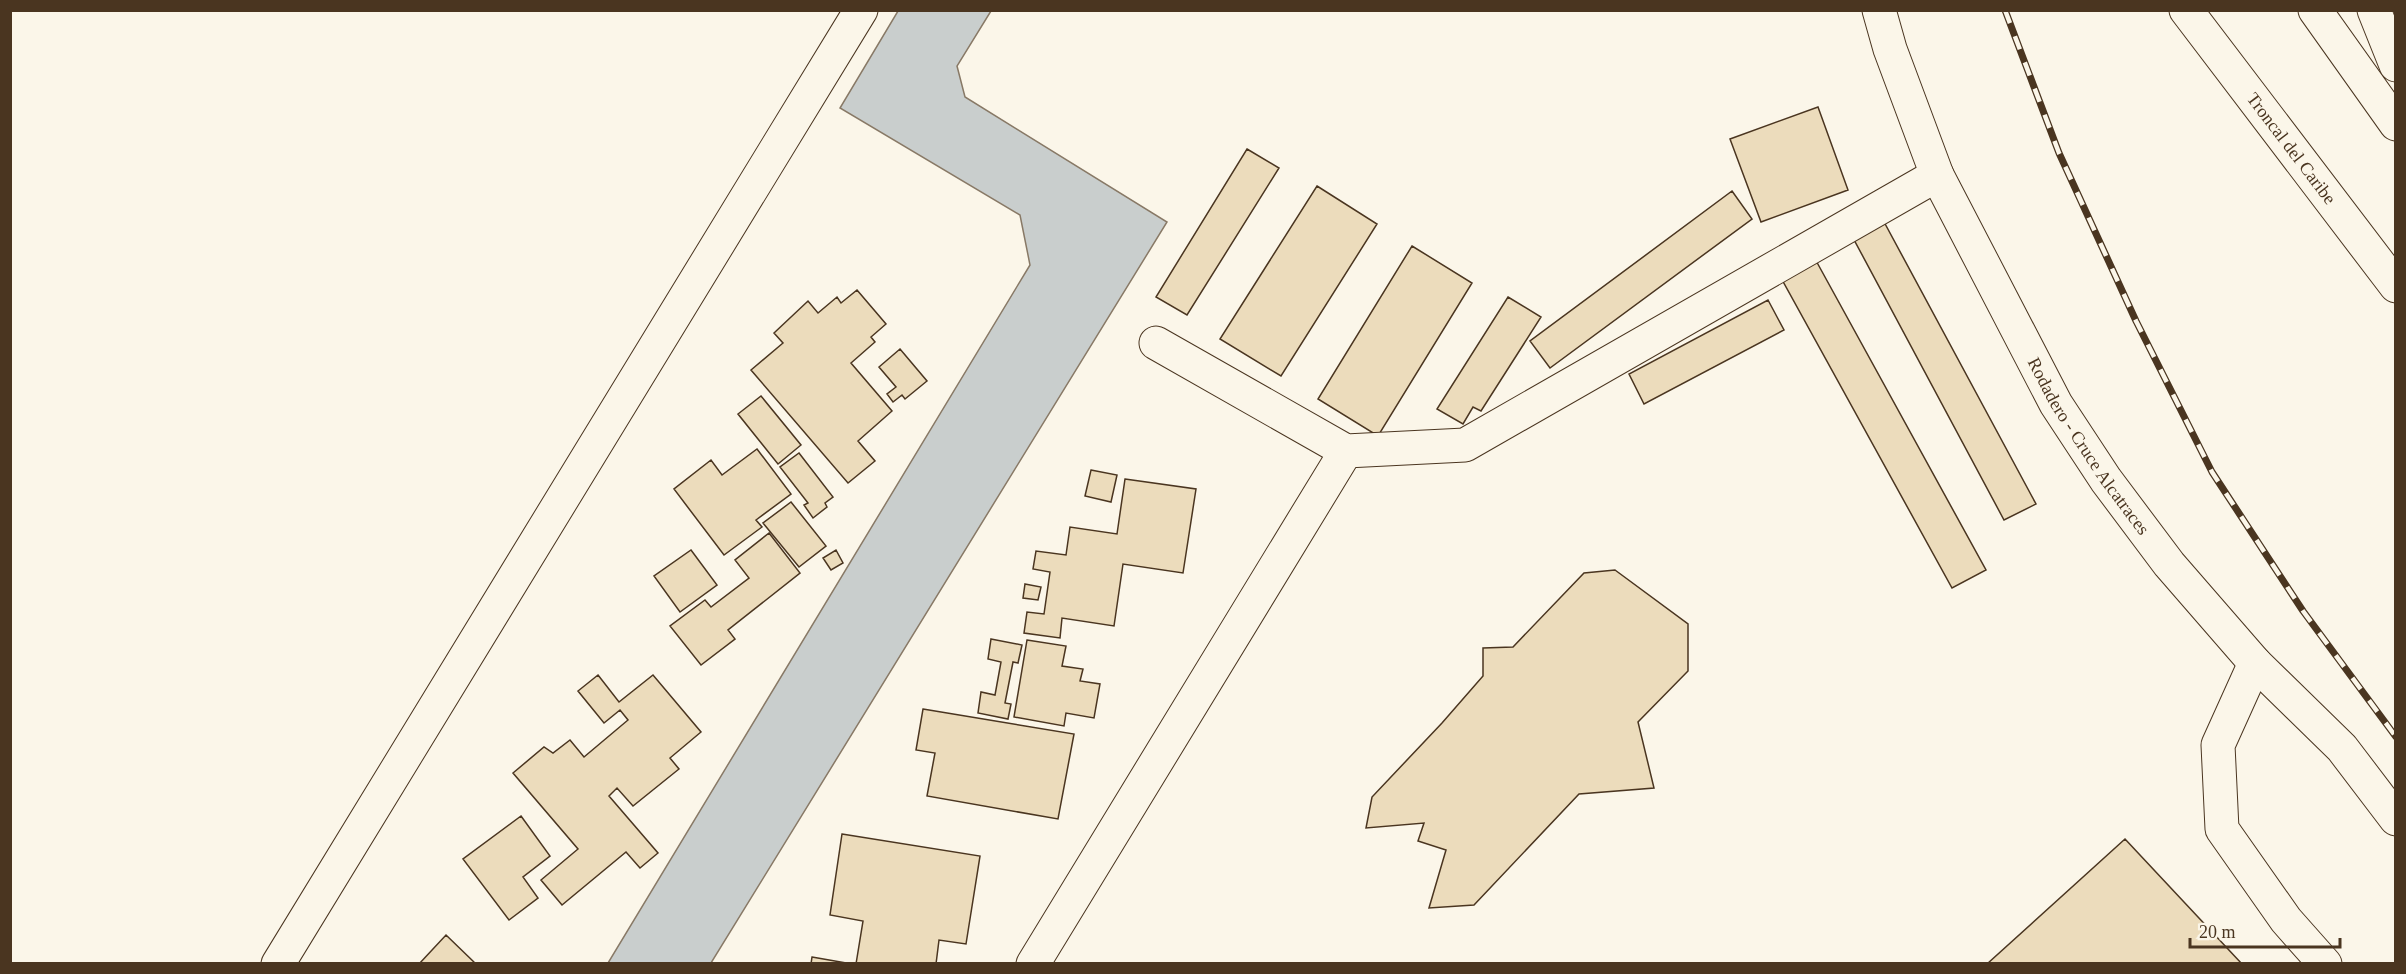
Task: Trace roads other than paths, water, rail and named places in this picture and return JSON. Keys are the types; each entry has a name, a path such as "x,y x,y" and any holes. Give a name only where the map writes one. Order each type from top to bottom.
{"main road":[{"path":"278,963 861,10"},
{"name":"Rodadero - Cruce Alcatraces","path":"1879,10 1890,50 1937,175 2056,404 2106,480 2169,564 2255,663 2342,748 2396,819"},
{"name":"Troncal del Caribe","path":"2186,10 2396,286"},
{"path":"2315,10 2396,124"},
{"path":"2374,10 2396,65"},
{"path":"1156,343 1346,451 1465,445 1937,175"},
{"path":"1033,963 1346,451"},
{"path":"2255,663 2218,745 2222,829 2286,920 2325,963"}],"railway":[{"path":"2005,10 2059,153 2136,321 2212,472 2303,611 2396,737"}]}
